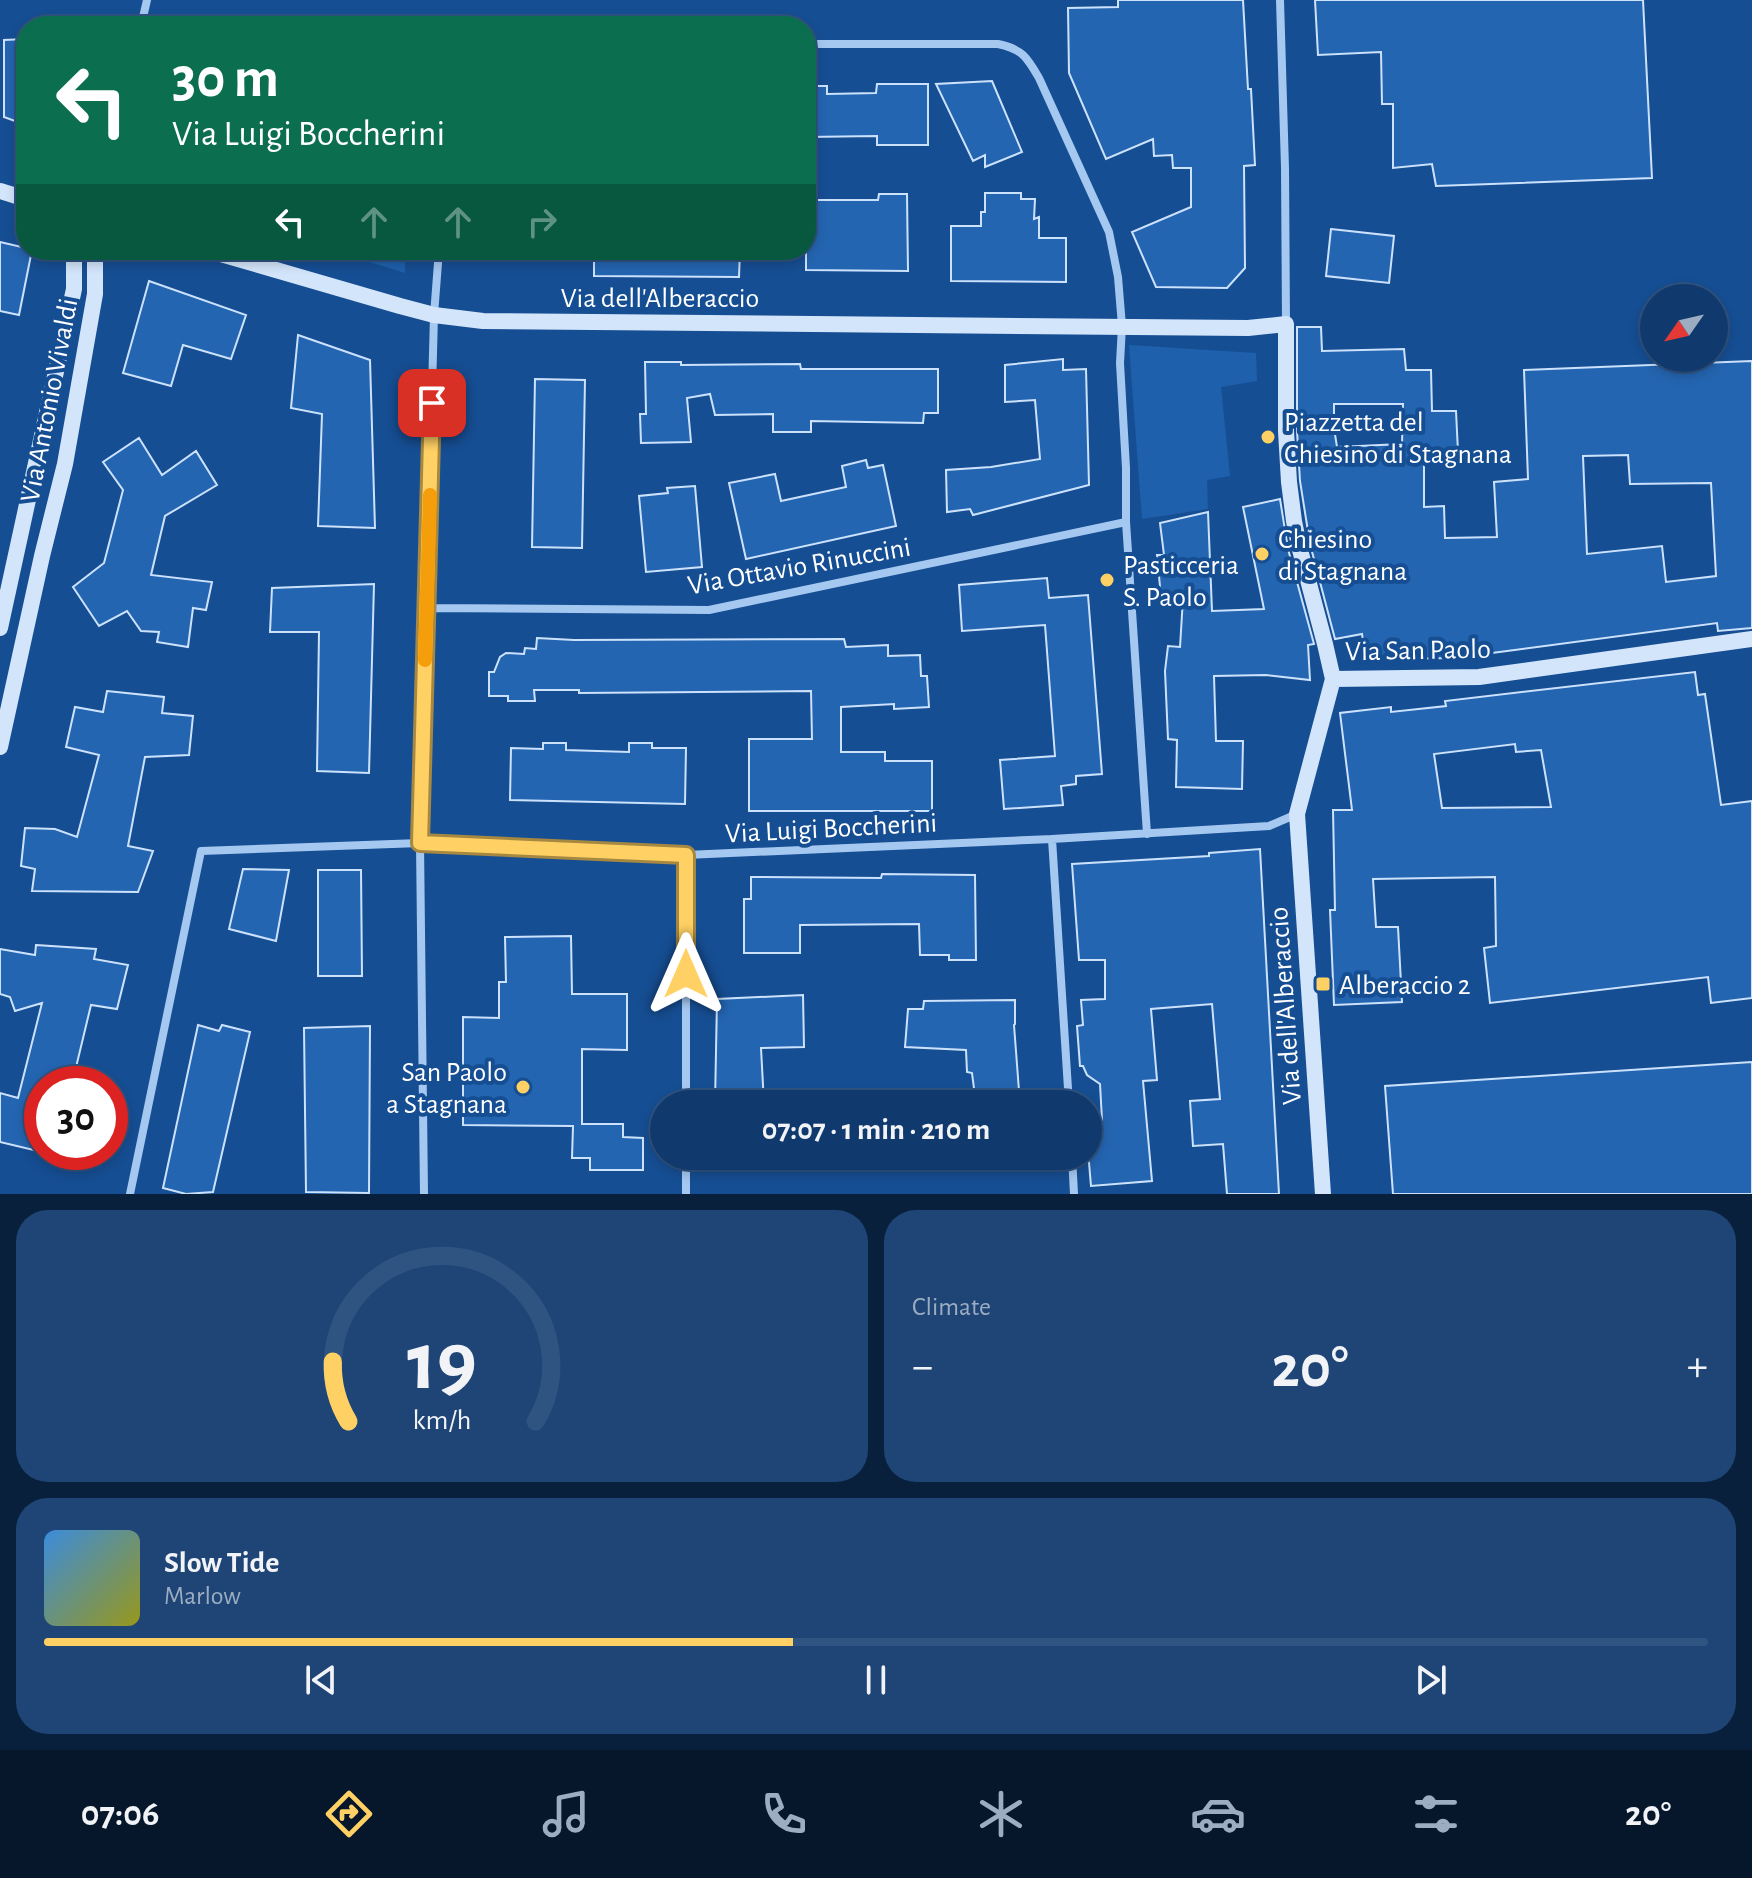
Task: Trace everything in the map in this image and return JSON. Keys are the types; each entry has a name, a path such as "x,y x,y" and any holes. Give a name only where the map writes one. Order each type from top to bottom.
{"street":[{"name":"Via San Paolo","path":"1280,0 1289,482 1294,521 1333,679 1479,677 1752,639"},
{"path":"816,44 998,44 1016,48 1029,61 1109,232 1118,277 1126,522 1147,834 1269,826 1297,814"},
{"name":"Via Antonio Vivaldi","path":"0,628 74,289 74,260"},
{"name":"Via Antonio Vivaldi","path":"0,747 65,464 95,294 95,260"},
{"name":"Via dell'Alberaccio","path":"242,260 434,315 483,321 1248,328 1286,324"},
{"path":"424,1194 420,843 434,315 438,260"},
{"name":"Via Ottavio Rinuccini","path":"427,608 709,610 1126,522"},
{"name":"Via dell'Alberaccio","path":"1323,1194 1297,814 1333,679"},
{"name":"Via Luigi Boccherini","path":"130,1194 201,851 420,843 686,855 1147,834"},
{"path":"1052,839 1068,1090"},
{"path":"686,855 686,1090"},
{"path":"686,1170 686,1194"},
{"path":"1073,1170 1074,1194"}],"shaded area":[{"path":"363,260 405,260 405,273"},
{"path":"1129,345 1256,353 1257,381 1221,387 1230,476 1207,480 1208,509 1142,519"}],"building":[{"path":"1118,0 1243,0 1255,165 1244,166 1245,268 1227,288 1156,287 1132,232 1191,207 1191,168 1173,168 1172,155 1154,156 1153,139 1106,159 1069,73 1068,8 1118,7"},
{"path":"1315,0 1643,0 1652,178 1436,186 1432,164 1393,168 1393,104 1382,104 1381,52 1318,55"},
{"path":"16,39 16,121 4,117 4,40"},
{"path":"992,81 1022,152 985,167 985,155 973,161 936,84"},
{"path":"877,84 928,84 928,145 877,145 877,136 816,137 816,86 827,86 827,94 876,93"},
{"path":"985,193 1021,193 1021,199 1035,199 1034,219 1039,217 1039,238 1066,238 1066,282 951,281 951,226 981,226"},
{"path":"879,194 907,194 908,271 806,270 806,260 816,260 816,200 878,200"},
{"path":"1331,229 1394,236 1389,283 1326,276"},
{"path":"0,242 16,246 16,260 30,260 19,315 0,311"},
{"path":"594,260 740,260 739,277 594,276"},
{"path":"149,281 246,315 231,359 183,345 171,386 123,373"},
{"path":"1297,327 1321,327 1322,351 1404,349 1406,370 1431,370 1432,411 1456,411 1458,452 1424,453 1424,507 1444,506 1445,538 1497,537 1494,482 1528,479 1524,370 1640,365 1640,372 1728,372 1728,362 1752,361 1752,628 1718,631 1717,623 1454,658 1402,659 1402,656 1366,660 1362,634 1335,639 1310,544 1300,481","holes":["1334,404 1403,404 1402,444 1337,447","1628,455 1630,484 1711,483 1716,576 1666,582 1662,546 1587,554 1583,456"]},
{"path":"298,335 370,360 375,528 318,526 322,414 291,408"},
{"path":"1063,359 1063,370 1086,369 1089,485 973,515 970,509 947,512 946,470 1040,459 1035,400 1005,402 1005,365"},
{"path":"645,362 681,362 681,365 800,364 801,369 938,369 938,413 924,413 923,423 811,421 811,432 773,432 773,414 715,415 710,394 687,398 691,442 641,443 640,414 646,414"},
{"path":"535,379 585,380 582,548 532,547"},
{"path":"139,438 162,475 196,451 217,485 165,516 151,575 212,582 206,610 193,608 188,647 157,642 159,632 141,631 127,611 99,626 73,587 104,563 123,490 103,462"},
{"path":"866,460 868,468 883,465 896,526 746,559 729,483 775,474 781,501 846,487 842,466"},
{"path":"695,486 702,567 646,572 639,496 668,493 667,488"},
{"path":"1280,499 1288,549 1314,644 1308,645 1310,680 1266,675 1214,676 1216,741 1243,741 1242,789 1176,787 1177,740 1168,739 1165,671 1168,646 1180,647 1183,598 1161,597 1157,555 1164,555 1160,523 1208,512 1212,611 1264,609 1243,507"},
{"path":"1047,578 1049,598 1088,595 1102,774 1076,776 1076,784 1061,786 1063,805 1004,809 1000,760 1055,756 1045,625 962,631 959,585"},
{"path":"374,584 369,773 317,771 319,632 270,632 272,588"},
{"path":"537,638 844,639 846,647 888,645 888,656 920,655 921,676 927,676 929,707 894,709 894,704 841,707 841,752 885,752 885,761 932,761 932,811 749,811 749,739 812,739 811,691 579,693 579,690 534,690 535,701 508,701 508,696 489,696 489,672 494,672 500,657 506,653 524,654 525,648 536,649"},
{"path":"1695,672 1698,695 1705,694 1721,805 1752,801 1752,998 1711,1003 1708,977 1490,1003 1484,948 1496,946 1495,877 1373,879 1376,927 1398,927 1402,1002 1334,1005 1330,910 1335,910 1333,810 1352,810 1340,713 1391,707 1391,712 1446,706 1445,701","holes":["1515,744 1516,752 1541,750 1551,807 1442,808 1434,754"]},
{"path":"107,691 164,697 162,713 193,716 189,755 145,757 128,846 153,851 138,892 32,891 35,869 21,866 25,828 55,829 77,837 99,755 66,747 75,707 103,712"},
{"path":"543,743 566,743 566,750 629,752 629,743 652,743 652,748 686,748 685,804 510,800 511,748 543,749"},
{"path":"1260,849 1279,1194 1227,1194 1223,1144 1193,1146 1190,1101 1220,1099 1212,1004 1151,1009 1157,1080 1143,1081 1152,1181 1091,1186 1090,1170 1102,1170 1102,1090 1100,1084 1080,1066 1077,1026 1083,1025 1081,1000 1105,999 1105,960 1079,960 1072,864 1209,856 1209,853"},
{"path":"243,869 289,870 276,941 229,929"},
{"path":"318,870 361,870 362,976 318,976"},
{"path":"882,874 975,875 976,960 949,960 949,955 920,955 919,924 800,925 800,953 744,953 744,899 751,899 751,877 881,878"},
{"path":"571,936 572,994 627,994 627,1050 582,1049 582,1124 623,1124 623,1137 643,1138 643,1170 590,1170 590,1158 572,1158 573,1126 463,1125 463,1017 499,1018 499,982 506,982 505,937"},
{"path":"36,945 96,949 94,959 128,965 117,1009 91,1005 76,1066 26,1066 42,1003 15,1011 10,997 0,994 0,949 35,955"},
{"path":"803,995 804,1047 761,1048 763,1090 715,1090 717,999"},
{"path":"1015,1000 1019,1090 974,1090 972,1073 967,1072 966,1050 905,1047 908,1009 923,1009 924,1001"},
{"path":"198,1025 219,1031 222,1025 250,1032 213,1192 186,1194 163,1188"},
{"path":"370,1026 369,1193 306,1192 304,1028"},
{"path":"1752,1062 1752,1194 1393,1194 1385,1086"},
{"path":"24,1074 24,1148 0,1142 0,1093 18,1098"}],"slow traffic":[{"path":"425,660 430,495"}],"place":[{"name":"Piazzetta del Chiesino di Stagnana","path":"1268,437"},
{"name":"Chiesino di Stagnana","path":"1262,554"},
{"name":"Pasticceria S. Paolo","path":"1107,580"},
{"name":"Alberaccio 2","path":"1323,984"},
{"name":"San Paolo a Stagnana","path":"523,1087"}],"route":[{"path":"432,403 420,843 686,855 686,974"}]}
